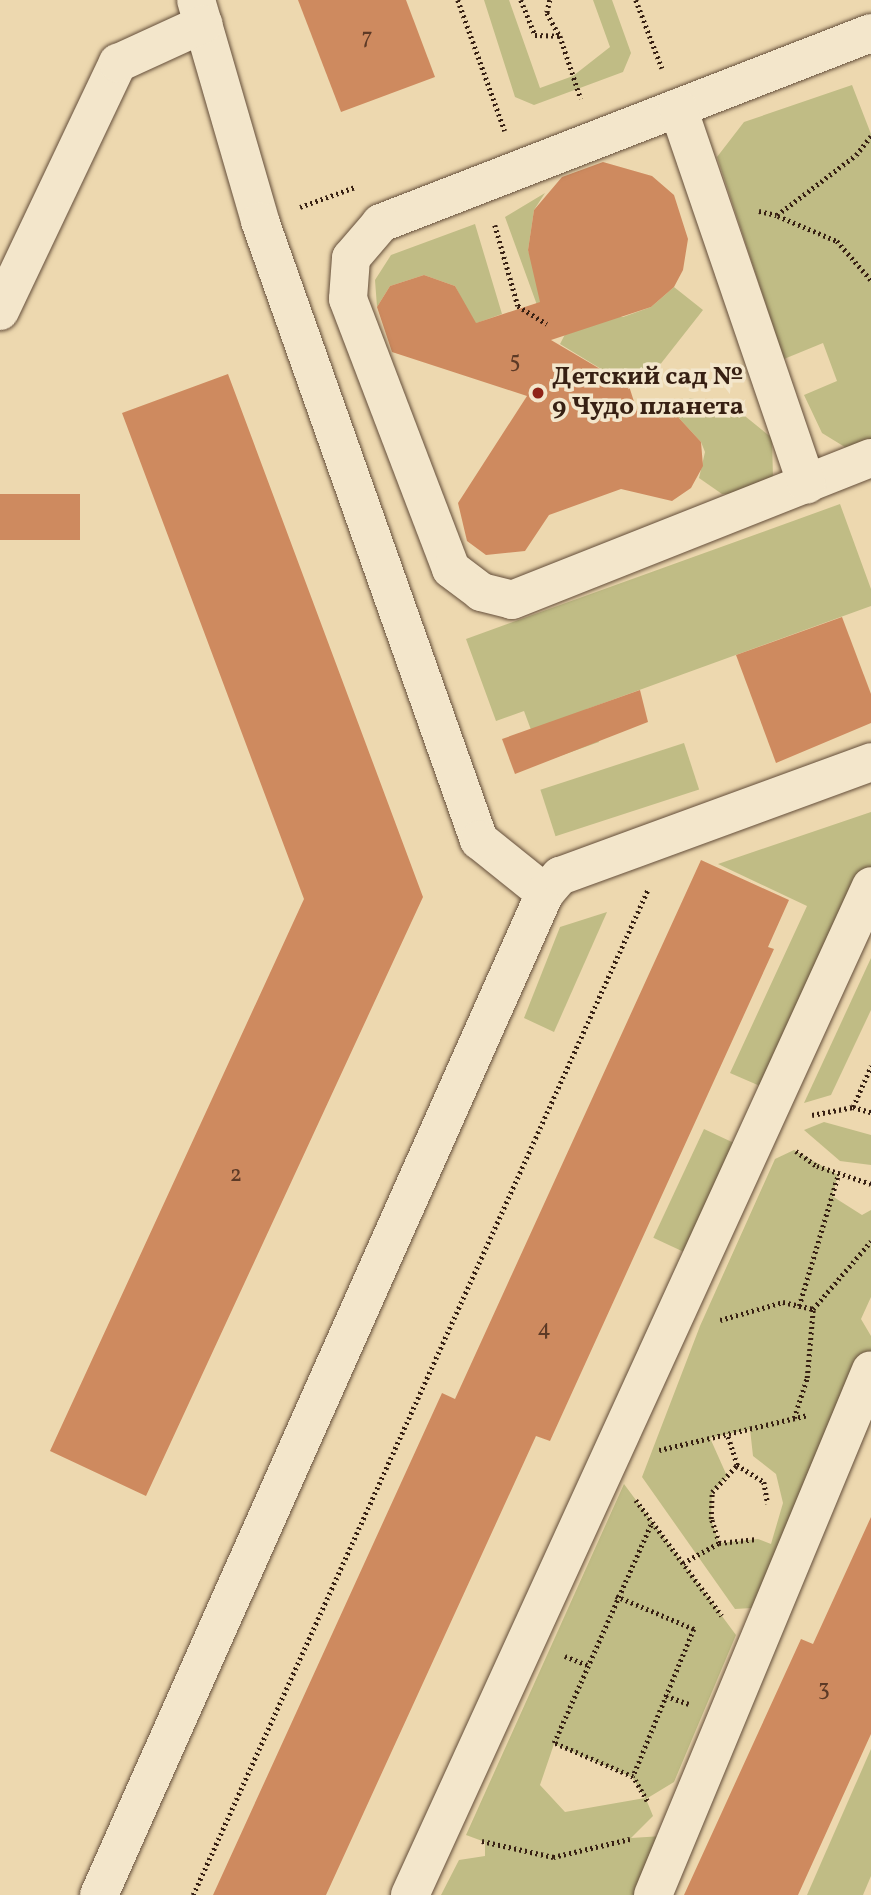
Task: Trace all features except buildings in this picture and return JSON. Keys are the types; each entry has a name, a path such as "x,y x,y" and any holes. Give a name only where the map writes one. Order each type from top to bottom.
{"street":[{"path":"0,311 118,62 200,12 260,221 479,840 545,893"},
{"path":"871,33 671,92 483,183 381,223 351,258 348,299 451,569 481,592 512,600 871,458"},
{"path":"671,92 807,484"},
{"path":"99,1895 545,893 560,876 871,762"},
{"path":"410,1895 871,886"},
{"path":"653,1895 864,1386"}],"path":[{"path":"458,0 506,134"},
{"path":"521,0 535,35 560,36"},
{"path":"550,0 547,13 560,36 583,106"},
{"path":"636,0 671,92"},
{"path":"777,215 856,155 871,136"},
{"path":"483,183 518,306 547,324"},
{"path":"709,198 777,215 837,241 871,281"},
{"path":"193,1895 652,879 648,844"},
{"path":"853,1107 871,1066"},
{"path":"762,1126 853,1107 871,1112"},
{"path":"762,1126 838,1175 871,1184"},
{"path":"799,1306 838,1175"},
{"path":"794,1418 807,1378 813,1309 871,1241"},
{"path":"672,1322 699,1326 783,1302 813,1309"},
{"path":"752,1656 608,1462 794,1418 864,1386"},
{"path":"727,1434 737,1465 764,1482 765,1518"},
{"path":"719,1543 711,1519 712,1492 737,1465"},
{"path":"652,1522 616,1596 554,1743 633,1777 653,1816"},
{"path":"758,1539 762,1528"},
{"path":"682,1563 719,1543 758,1539 795,1553"},
{"path":"616,1596 694,1629 633,1777"},
{"path":"442,1825 485,1842 553,1857 631,1839 653,1816 690,1807"}],"shaded area":[{"path":"484,0 509,0 540,88 573,76 610,47 593,0 612,0 631,53 623,72 534,105 515,97"},
{"path":"852,85 871,134 871,458 866,460 822,433 804,395 837,381 823,343 784,359 717,157 744,122"},
{"path":"545,193 534,210 528,250 541,288 557,308 537,305 505,217"},
{"path":"475,224 502,314 474,324 455,286 424,275 390,286 377,307 375,280 391,255"},
{"path":"674,287 703,310 659,366 629,386 560,344 576,313 623,317 651,307"},
{"path":"690,398 735,408 772,438 773,478 750,493 722,494 699,478 705,452 701,442 678,417 666,413"},
{"path":"840,504 871,589 871,606 587,709 599,742 543,762 524,711 496,721 466,639"},
{"path":"684,743 699,790 556,836 540,790"},
{"path":"871,812 871,886 776,1093 730,1073 807,906 718,864"},
{"path":"607,912 554,1032 524,1018 560,927"},
{"path":"871,958 871,1010 831,1095 804,1103"},
{"path":"824,1122 871,1135 871,1165 840,1161 804,1130"},
{"path":"704,1129 750,1151 700,1259 653,1238"},
{"path":"794,1150 838,1175 832,1196 862,1215 871,1210 871,1297 861,1319 871,1336 871,1370 752,1608 735,1609 642,1477 700,1326 775,1159","holes":["750,1429 753,1456 776,1474 783,1503 771,1544 758,1539 719,1543 711,1519 712,1492 727,1476 710,1438"]},
{"path":"624,1484 736,1635 674,1782 646,1799 653,1816 631,1838 678,1835 653,1895 441,1895 459,1860 485,1856 485,1842 466,1835","holes":["554,1744 632,1777 645,1798 565,1812 540,1785"]},
{"path":"871,1749 871,1876 863,1895 807,1895"}],"place":[{"name":"Детский сад № 9 Чудо планета","path":"538,393"}]}
